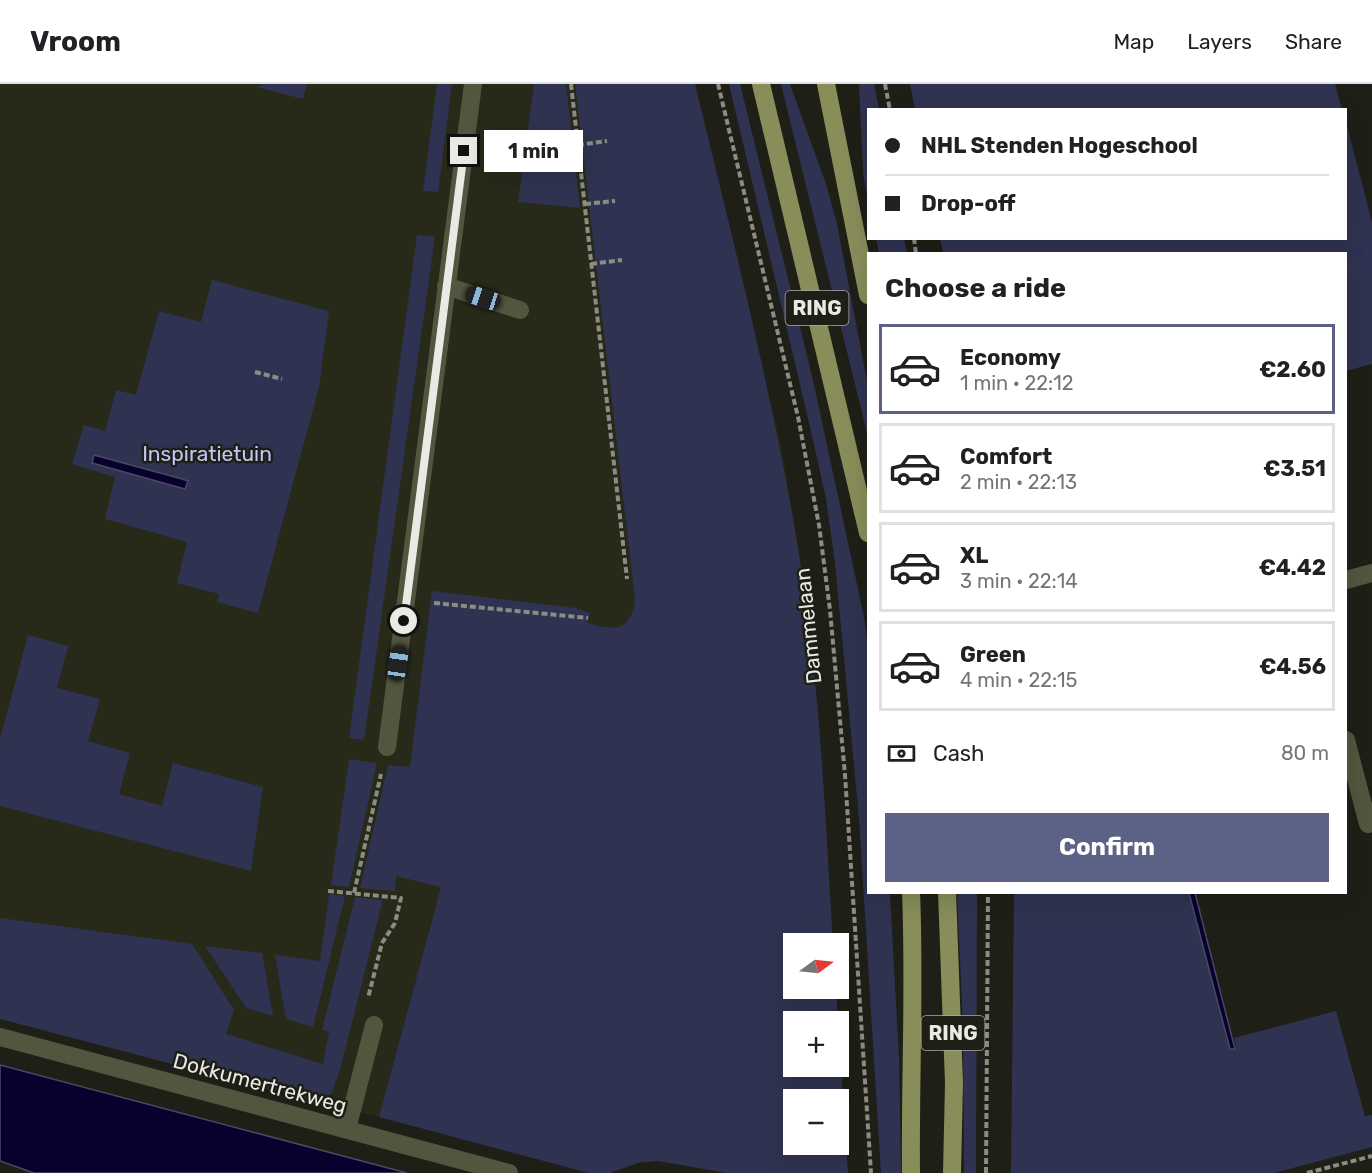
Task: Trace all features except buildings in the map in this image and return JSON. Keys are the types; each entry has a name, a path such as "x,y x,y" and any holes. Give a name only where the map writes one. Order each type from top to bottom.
{"main road":[{"name":"RING","path":"761,84 867,529"},
{"name":"RING","path":"826,84 867,290"},
{"name":"RING","path":"911,894 914,967 909,1074 911,1173"},
{"name":"RING","path":"947,894 954,1083 952,1173"}],"street":[{"path":"387,747 473,84"},
{"path":"447,286 520,310"},
{"path":"1347,580 1372,573"},
{"path":"1347,744 1368,824 1372,823"},
{"path":"347,1129 374,1025"},
{"name":"Dokkumertrekweg","path":"0,1037 509,1173"}],"path":[{"path":"571,84 627,579"},
{"name":"Dammelaan","path":"717,84 798,417 819,525 830,610 845,775 871,1173"},
{"path":"885,84 890,108"},
{"path":"578,145 608,141"},
{"path":"585,204 615,201"},
{"path":"591,264 622,260"},
{"path":"255,372 282,379"},
{"path":"407,600 588,618"},
{"path":"354,893 387,747"},
{"path":"328,891 401,898 394,922 382,943 368,999 374,1025"},
{"path":"986,1173 988,894"},
{"path":"1307,1173 1372,1156"}],"shaded area":[{"path":"0,84 695,84 781,447 800,557 474,767 379,1117 0,1017"},
{"path":"94,455 188,481 185,489 92,463"},
{"path":"1189,894 1195,894 1235,1049 1230,1049"},
{"path":"0,1065 407,1173 34,1173 0,1161"}],"green space":[{"path":"263,84 307,84 303,99 256,87"},
{"path":"437,84 452,84 438,192 423,191"},
{"path":"534,84 566,84 580,208 518,202"},
{"path":"575,84 695,84 751,318 789,495 806,602 821,748 832,933 783,933 783,999 837,999 837,1011 783,1011 783,1077 842,1077 842,1089 783,1089 783,1155 847,1155 848,1173 727,1173 658,1161 638,1163 610,1173 589,1173 379,1117 441,887 396,876 395,891 360,888 388,765 410,767 432,591 576,608 590,613 587,623 605,627 620,626 625,623 633,610 635,599"},
{"path":"729,84 740,84 813,380 864,617 867,640 867,894 890,894 899,1059 901,1173 881,1173 859,819 835,563 826,499"},
{"path":"781,84 790,84 826,184 837,224 867,381 867,433"},
{"path":"859,84 874,84 879,108 867,108 867,196 863,173"},
{"path":"910,84 1335,84 1342,108 915,108"},
{"path":"1347,126 1372,222 1372,364 1347,371 1347,252 943,252 940,240 1347,240"},
{"path":"417,235 435,237 364,740 349,738"},
{"path":"876,240 904,240 907,252 879,252"},
{"name":"Inspiratietuin","path":"212,280 329,311 319,387 258,613 217,602 219,594 177,583 187,542 105,519 115,477 72,464 84,425 105,431 116,390 136,395 159,311 201,322"},
{"path":"28,635 68,646 57,688 100,699 88,741 130,753 119,794 162,806 173,763 263,787 251,871 0,806 0,739"},
{"path":"349,759 377,763 349,887 331,885"},
{"path":"329,894 345,896 313,1027 286,1019 275,955 320,961"},
{"path":"957,894 977,894 976,1173 964,1173 963,1028"},
{"path":"1014,894 1189,894 1230,1048 1236,1046 1234,1038 1336,1011 1365,1116 1372,1115 1372,1147 1274,1173 1011,1173"},
{"path":"355,897 383,900 340,1070 328,1101 321,1103 0,1019 0,918 192,944 234,1010 226,1034 323,1064 329,1032 322,1030"},
{"path":"205,946 262,953 273,1016 246,1008"}],"route":[{"path":"404,621 464,151"}]}
